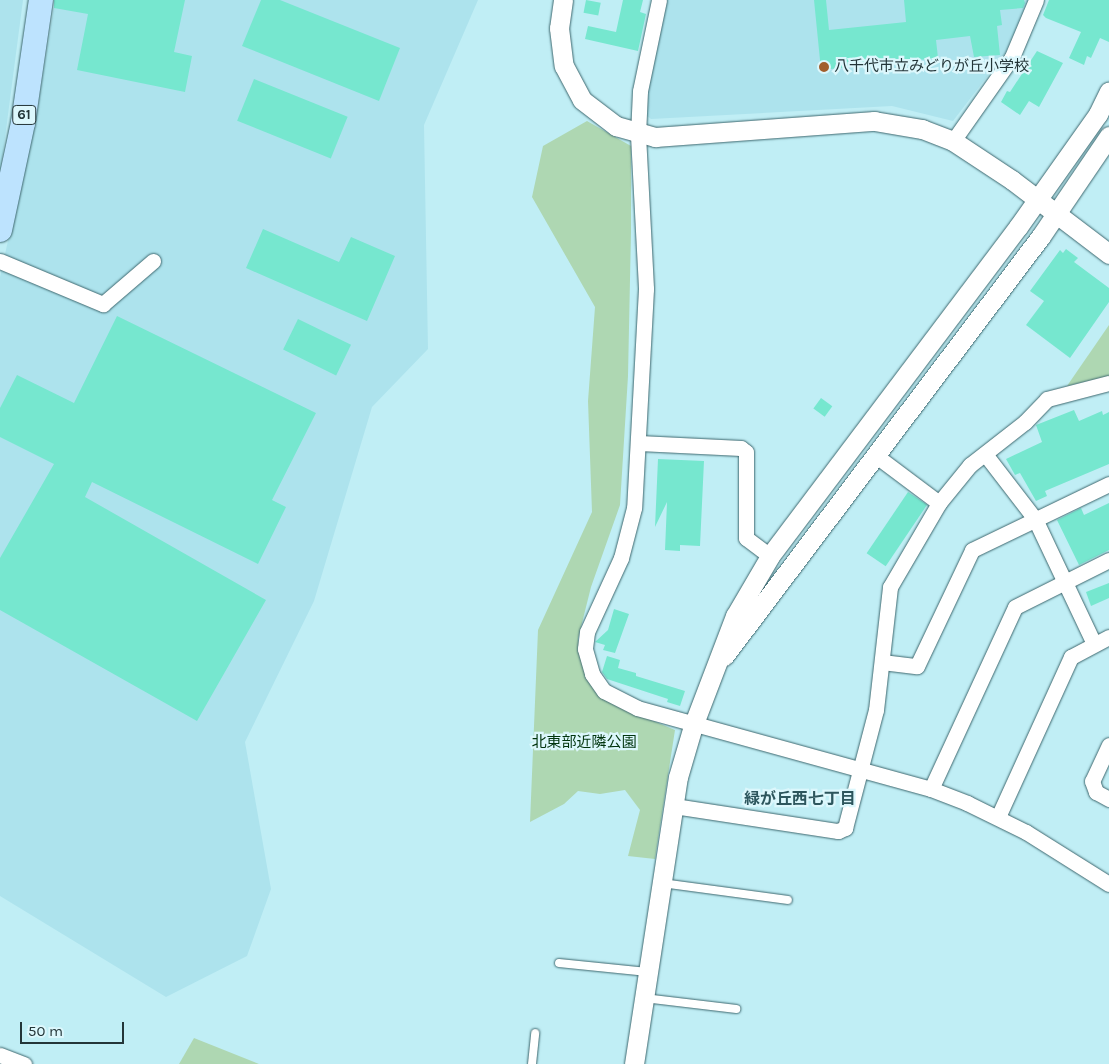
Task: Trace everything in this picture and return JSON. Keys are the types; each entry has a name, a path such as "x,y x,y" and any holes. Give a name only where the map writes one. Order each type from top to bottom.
{"main road":[{"name":"61","path":"0,230 23,124 41,0"}],"street":[{"path":"563,0 559,46 572,84 600,116 638,134 655,137 874,121 922,129 953,141 1109,254"},
{"path":"659,0 640,91 638,134 646,289 634,508 628,537 593,616 585,650 592,674 604,691 618,701 692,726 931,789 998,817 1109,884"},
{"path":"953,141 1012,57 1036,0"},
{"path":"634,1064 674,806 692,726 735,616 770,556 1037,200 1098,114 1109,91"},
{"path":"714,668 750,626 875,455 1056,214 1109,136"},
{"path":"0,261 103,304 153,261"},
{"path":"674,806 838,831 845,828 862,770 876,710 890,587 939,503 970,465 1025,422 1048,399 1109,383"},
{"path":"639,443 741,448 746,452 746,538 770,556"},
{"path":"985,454 1035,519 1094,644"},
{"path":"875,455 939,503"},
{"path":"882,662 917,666 972,550 1109,484"},
{"path":"931,789 1015,606 1109,560"},
{"path":"998,817 1071,657 1109,637"},
{"path":"1109,745 1092,781 1096,792 1109,799"},
{"path":"0,1055 24,1064"}],"lane":[{"path":"662,884 788,900"},
{"path":"559,963 648,972"},
{"path":"644,998 736,1009"},
{"path":"532,1064 535,1033"}],"shaded area":[{"path":"0,0 23,0 0,176"},
{"path":"55,0 478,0 424,125 428,349 372,407 314,601 245,742 271,889 247,956 166,997 0,896 0,277 39,100"},
{"name":"八千代市立みどりが丘小学校","path":"666,0 1029,0 1006,52 953,121 892,106 651,119 647,116 647,95"}],"green space":[{"name":"北東部近隣公園","path":"587,121 631,146 631,232 628,376 620,505 591,587 578,639 583,665 613,704 675,730 655,859 628,856 640,810 625,790 600,794 578,791 564,804 530,822 538,630 592,512 588,401 595,307 532,197 543,146"},
{"path":"1109,325 1109,376 1067,386"},
{"path":"194,1038 259,1064 179,1064"}],"building":[{"path":"54,0 185,0 174,52 192,56 185,92 77,70 88,14 54,8"},
{"path":"261,0 280,0 400,48 379,101 242,46"},
{"path":"586,0 601,3 598,16 584,13"},
{"path":"623,0 643,0 640,12 646,14 638,51 585,39 588,26 616,32"},
{"path":"814,0 826,0 829,30 906,22 904,0 1024,0 1025,3 1023,8 1000,10 1002,25 997,26 1000,55 974,57 970,36 936,40 938,58 821,70"},
{"path":"1049,0 1109,0 1109,42 1100,38 1091,58 1087,56 1084,65 1069,58 1081,32 1046,18 1043,15"},
{"path":"1037,51 1063,63 1039,107 1029,101 1020,115 1001,102 1007,91 1010,92"},
{"path":"254,79 348,117 331,159 237,121"},
{"path":"263,229 339,262 351,237 395,256 367,321 246,268"},
{"path":"1066,249 1078,258 1074,262 1109,288 1109,302 1070,358 1026,325 1044,301 1030,291 1060,250 1063,253"},
{"path":"117,316 316,413 272,500 286,507 258,564 92,482 85,497 266,600 197,721 0,610 0,558 54,464 0,437 0,408 17,375 74,403"},
{"path":"298,319 351,345 336,375 283,350"},
{"path":"821,398 832,406 825,417 813,409"},
{"path":"1074,410 1079,421 1102,411 1103,415 1109,412 1109,464 1045,491 1047,496 1036,501 1020,473 1015,475 1006,459 1042,442 1036,425"},
{"path":"658,459 704,461 700,546 680,545 680,551 665,550 667,502 655,527"},
{"path":"908,492 927,505 886,566 867,553"},
{"path":"1109,503 1109,550 1079,565 1057,520 1081,508 1084,515"},
{"path":"1109,583 1109,598 1091,606 1086,592"},
{"path":"614,609 629,614 615,653 603,650 605,645 595,642 608,630"},
{"path":"607,656 620,660 618,668 636,673 636,676 685,691 680,706 667,702 668,699 607,679 602,672"}],"place":[{"name":"八千代市立みどりが丘小学校","path":"824,67"}],"district":[{"name":"緑が丘西七丁目","path":"800,799"}]}
